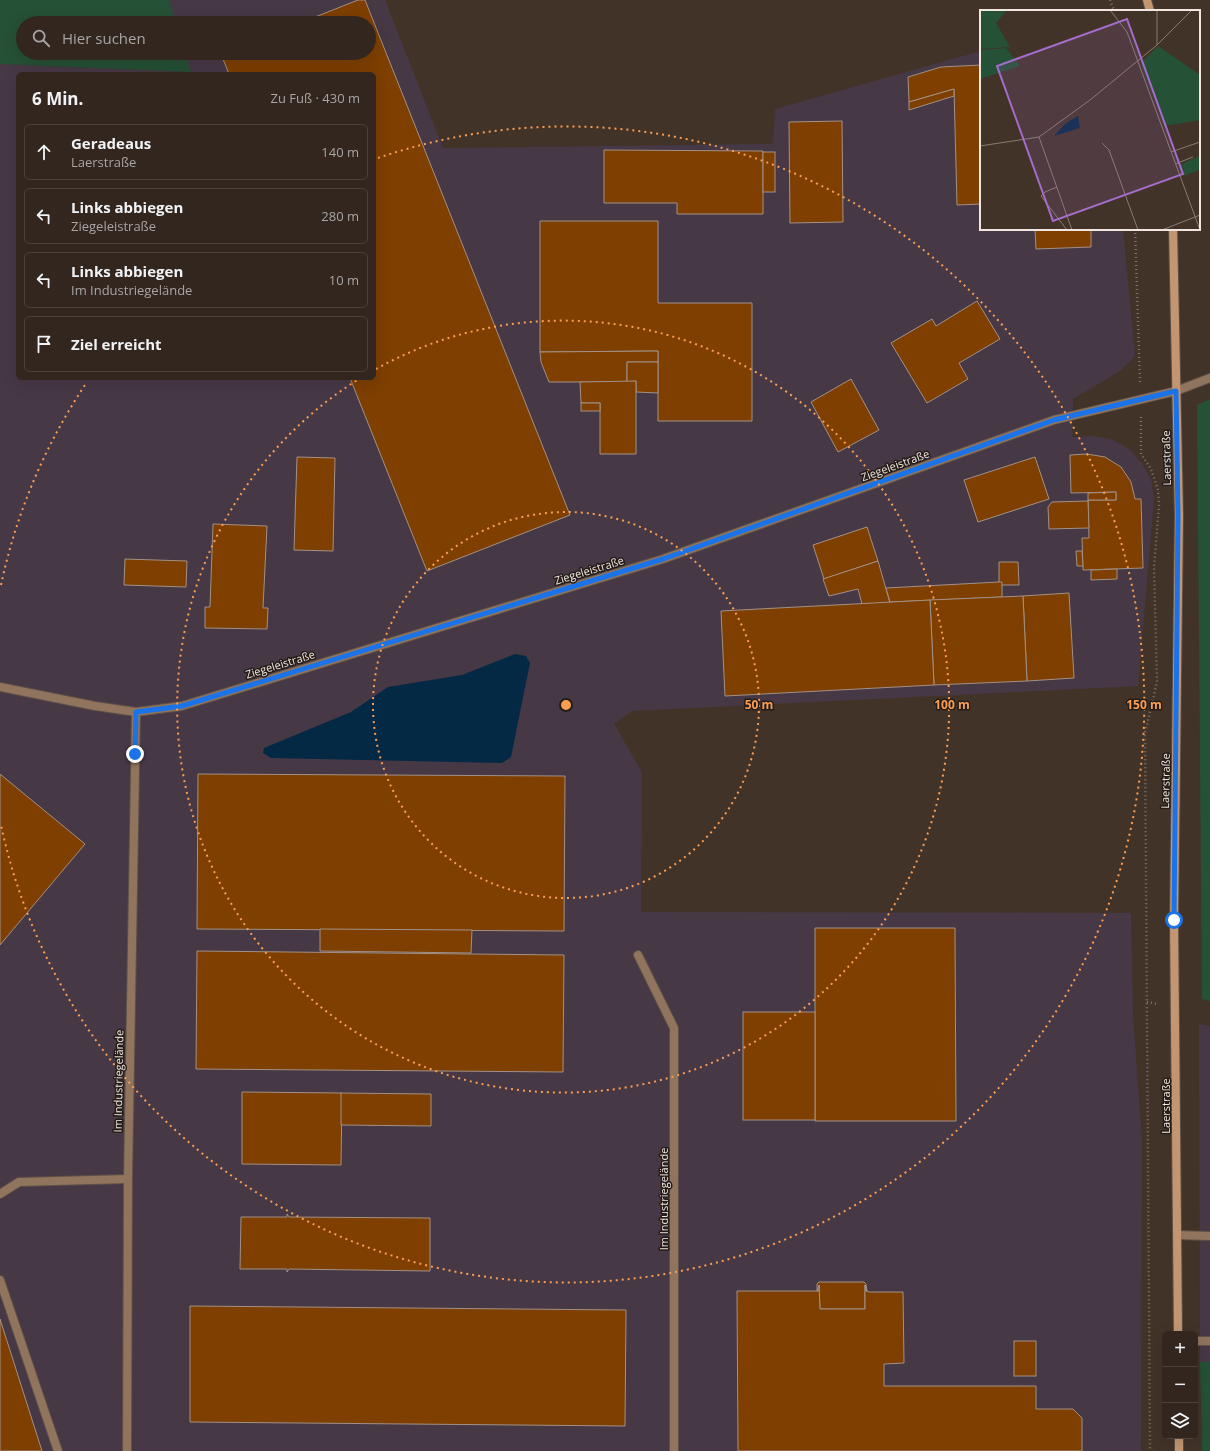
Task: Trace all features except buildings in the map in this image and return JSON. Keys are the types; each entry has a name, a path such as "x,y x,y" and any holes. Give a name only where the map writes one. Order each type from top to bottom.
{"main road":[{"path":"1147,0 1150,10"},
{"name":"Laerstraße","path":"1173,230 1178,524 1174,920 1178,1331"},
{"path":"1179,1439 1179,1451"}],"street":[{"name":"Ziegeleistraße","path":"0,687 95,706 136,712 182,706 663,559 1054,420 1176,391 1210,378"},
{"name":"Im Industriegelände","path":"127,1451 128,1179 136,712"},
{"name":"Im Industriegelände","path":"638,955 674,1028 674,1451"},
{"path":"0,1194 19,1182 128,1179"},
{"path":"1177,1235 1210,1236"},
{"path":"0,1280 58,1451"},
{"path":"1198,1341 1210,1341"}],"path":[{"path":"1110,0 1114,10"},
{"path":"1135,230 1141,400 1141,454 1151,469 1158,490 1160,505 1154,567 1157,682 1145,733 1150,1451"}],"shaded area":[{"path":"169,0 385,0 443,148 773,144 775,109 980,51 980,230 1123,230 1135,356 1120,371 1073,399 1072,437 1092,436 1111,439 1129,449 1141,462 1151,479 1154,499 1138,686 632,711 614,724 642,772 641,912 1131,913 1133,1015 1142,1140 1141,1451 0,1451 0,64 191,72 187,60 376,60 376,16 174,16"},
{"path":"1199,1024 1210,1026 1210,1362 1200,1362"}],"green space":[{"path":"0,0 169,0 174,16 16,16 16,60 187,60 191,72 0,64"},
{"path":"1210,399 1210,1001 1202,999 1197,405"},
{"path":"1200,1362 1210,1362 1210,1451 1202,1451"}],"water":[{"path":"515,654 526,656 530,663 511,757 502,763 271,758 263,753 264,748 351,712 388,687 462,675"}],"route":[{"path":"135,754 136,712 182,706 663,559 1054,420 1176,391 1178,516 1174,920"}]}
